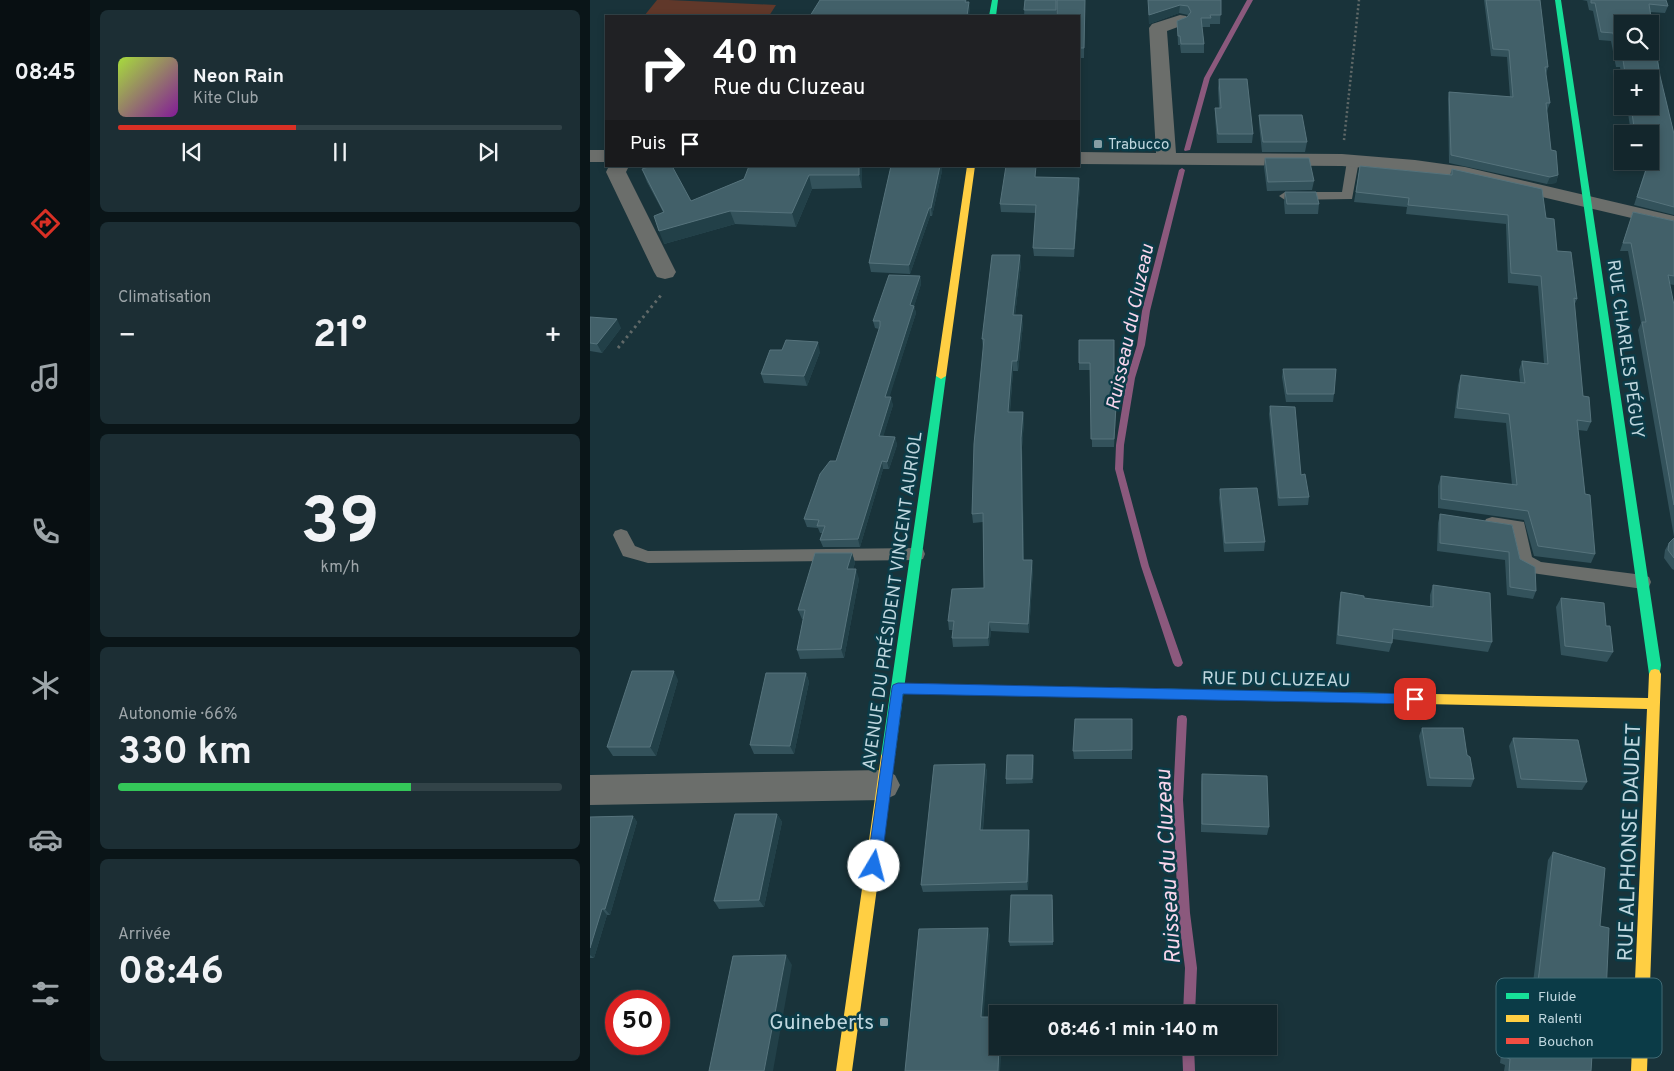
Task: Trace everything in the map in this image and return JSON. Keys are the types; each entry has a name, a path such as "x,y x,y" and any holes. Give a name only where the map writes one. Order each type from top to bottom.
{"street":[{"path":"993,15 995,0"},
{"name":"RUE CHARLES PÉGUY","path":"1558,0 1643,582 1654,665 1653,704"},
{"path":"1166,160 1158,28 1180,20"},
{"path":"590,156 605,156"},
{"path":"1080,158 1347,161 1415,166 1466,173 1674,222"},
{"path":"618,167 616,172 665,272"},
{"name":"AVENUE DU PRÉSIDENT VINCENT AURIOL","path":"844,1071 971,167"},
{"name":"RUE DU CLUZEAU","path":"898,688 1653,704"},
{"name":"RUE ALPHONSE DAUDET","path":"1643,978 1653,704"},
{"path":"590,790 884,785"},
{"name":"RUE ALPHONSE DAUDET","path":"1639,1058 1639,1071"}],"lane":[{"path":"1284,196 1348,196 1347,161"},
{"path":"1479,521 1518,526 1524,561 1538,568 1643,582"},
{"path":"621,535 629,551 648,557 917,554"}],"path":[{"path":"1347,161 1359,0"},
{"path":"618,348 665,290 667,281 665,272"}],"shaded area":[{"path":"657,0 776,5 770,15 645,15"}],"building":[{"path":"820,0 966,0 965,2 969,2 967,15 811,15"},
{"path":"1025,0 1056,0 1056,10 1024,10"},
{"path":"1057,0 1085,0 1084,48 1080,48 1080,15 1057,15"},
{"path":"1148,0 1221,0 1221,15 1210,15 1211,18 1201,18 1204,44 1181,44 1180,36 1178,36 1177,21 1187,17 1191,12 1188,6 1180,5 1149,15"},
{"path":"1486,0 1540,0 1548,67 1545,67 1550,103 1546,103 1551,150 1556,151 1558,175 1550,177 1451,155 1449,92 1513,97 1509,50 1493,49"},
{"path":"1591,0 1666,0 1668,6 1649,4 1651,15 1614,15 1614,38 1613,33 1601,32 1595,3 1591,3"},
{"path":"1623,60 1658,60 1674,134 1674,207 1637,197 1646,170 1659,170 1659,125 1634,125 1632,115 1659,115 1659,70 1625,70"},
{"path":"1219,79 1247,79 1253,134 1218,134 1215,108 1221,108"},
{"path":"1259,115 1302,115 1307,142 1263,142"},
{"path":"1265,158 1309,158 1314,181 1268,182"},
{"path":"1360,166 1452,175 1452,169 1542,189 1546,218 1554,219 1557,251 1571,252 1577,299 1574,298 1583,396 1589,397 1591,422 1577,420 1585,494 1590,495 1595,554 1538,546 1528,511 1441,499 1441,476 1517,485 1509,414 1457,408 1461,375 1525,383 1522,361 1548,364 1541,276 1511,273 1508,215 1408,205 1409,198 1356,192"},
{"path":"649,167 673,167 691,201 744,179 749,167 859,167 859,175 809,175 792,213 730,211 659,231 654,216 664,212 642,169"},
{"path":"891,167 940,167 931,208 929,208 909,265 869,263"},
{"path":"1006,167 1036,167 1035,177 1079,178 1074,249 1033,248 1036,205 1000,204"},
{"path":"1285,192 1316,192 1319,204 1287,204"},
{"path":"1633,212 1674,221 1674,276 1668,275 1674,305 1674,505 1642,322 1646,322 1631,243 1623,243"},
{"path":"992,255 1020,255 1013,315 1022,315 1017,361 1012,361 1008,412 1023,412 1021,438 1023,560 1032,560 1028,624 989,622 988,638 952,638 954,621 948,621 952,589 984,588 983,513 972,514 974,444 984,339 982,339"},
{"path":"889,275 920,276 910,305 914,306 885,397 891,397 879,436 895,437 887,462 882,461 858,539 820,540 825,526 817,526 819,520 804,519 820,474 830,461 836,461 880,326 880,321 873,321"},
{"path":"590,317 617,319 597,344 590,343"},
{"path":"786,340 818,342 804,376 761,374 770,350 782,350"},
{"path":"1079,340 1114,340 1114,373 1118,373 1114,439 1091,439 1090,363 1079,363"},
{"path":"1283,369 1336,369 1334,394 1287,394"},
{"path":"1270,406 1295,407 1301,475 1305,474 1309,497 1279,498"},
{"path":"1257,488 1265,542 1225,543 1220,489"},
{"path":"1440,514 1512,525 1520,559 1535,567 1536,591 1510,587 1509,552 1440,543"},
{"path":"1674,538 1674,558 1668,550 1669,543"},
{"path":"815,553 852,553 847,569 856,569 841,649 797,650 805,610 798,610"},
{"path":"1433,585 1490,593 1492,642 1393,629 1392,643 1338,635 1341,592 1364,596 1364,598 1433,607"},
{"path":"1561,598 1604,603 1606,626 1610,626 1613,652 1565,646"},
{"path":"632,671 674,671 650,747 607,747"},
{"path":"766,673 806,673 790,746 750,745"},
{"path":"1075,719 1132,719 1132,750 1073,751"},
{"path":"1422,728 1463,728 1467,755 1470,757 1474,779 1430,778"},
{"path":"1513,738 1578,740 1587,782 1521,779"},
{"path":"1007,755 1033,755 1032,779 1006,779"},
{"path":"985,764 980,830 1029,830 1027,882 921,885 934,765"},
{"path":"1202,774 1267,776 1269,827 1202,824"},
{"path":"735,814 777,814 759,900 714,901"},
{"path":"633,816 605,909 602,909 590,948 590,817"},
{"path":"1553,852 1605,868 1600,926 1609,928 1607,978 1538,978"},
{"path":"1011,895 1052,895 1053,942 1009,942"},
{"path":"988,928 981,1017 989,1017 989,1055 999,1055 998,1071 905,1071 919,929"},
{"path":"786,955 764,1071 709,1071 733,956"},
{"path":"1508,1058 1592,1058 1591,1071 1509,1071 1510,1059"}],"waterway":[{"name":"Ruisseau du Cluzeau","path":"1187,150 1207,78 1250,0"},
{"name":"Ruisseau du Cluzeau","path":"1178,663 1145,566 1119,469 1120,445 1131,378 1141,345 1146,311 1182,170"},
{"name":"Ruisseau du Cluzeau","path":"1182,719 1178,800 1184,913 1191,968 1189,1005"},
{"name":"Ruisseau du Cluzeau","path":"1188,1055 1189,1071"}],"traffic: fast":[{"path":"993,15 995,0"},
{"path":"1558,0 1655,674"},
{"path":"888,756 941,376"},
{"path":"1031,691 1380,698"}],"traffic: slow":[{"path":"941,376 971,167"},
{"path":"1643,978 1655,674"},
{"path":"1380,698 1653,704"},
{"path":"844,1071 888,756"},
{"path":"1639,1071 1640,1058"}],"traffic: jam":[{"path":"898,688 1031,691"}],"place":[{"name":"Trabucco","path":"1098,144"},
{"name":"Guineberts","path":"884,1022"}],"route":[{"path":"874,866 898,688 1415,699"}]}
